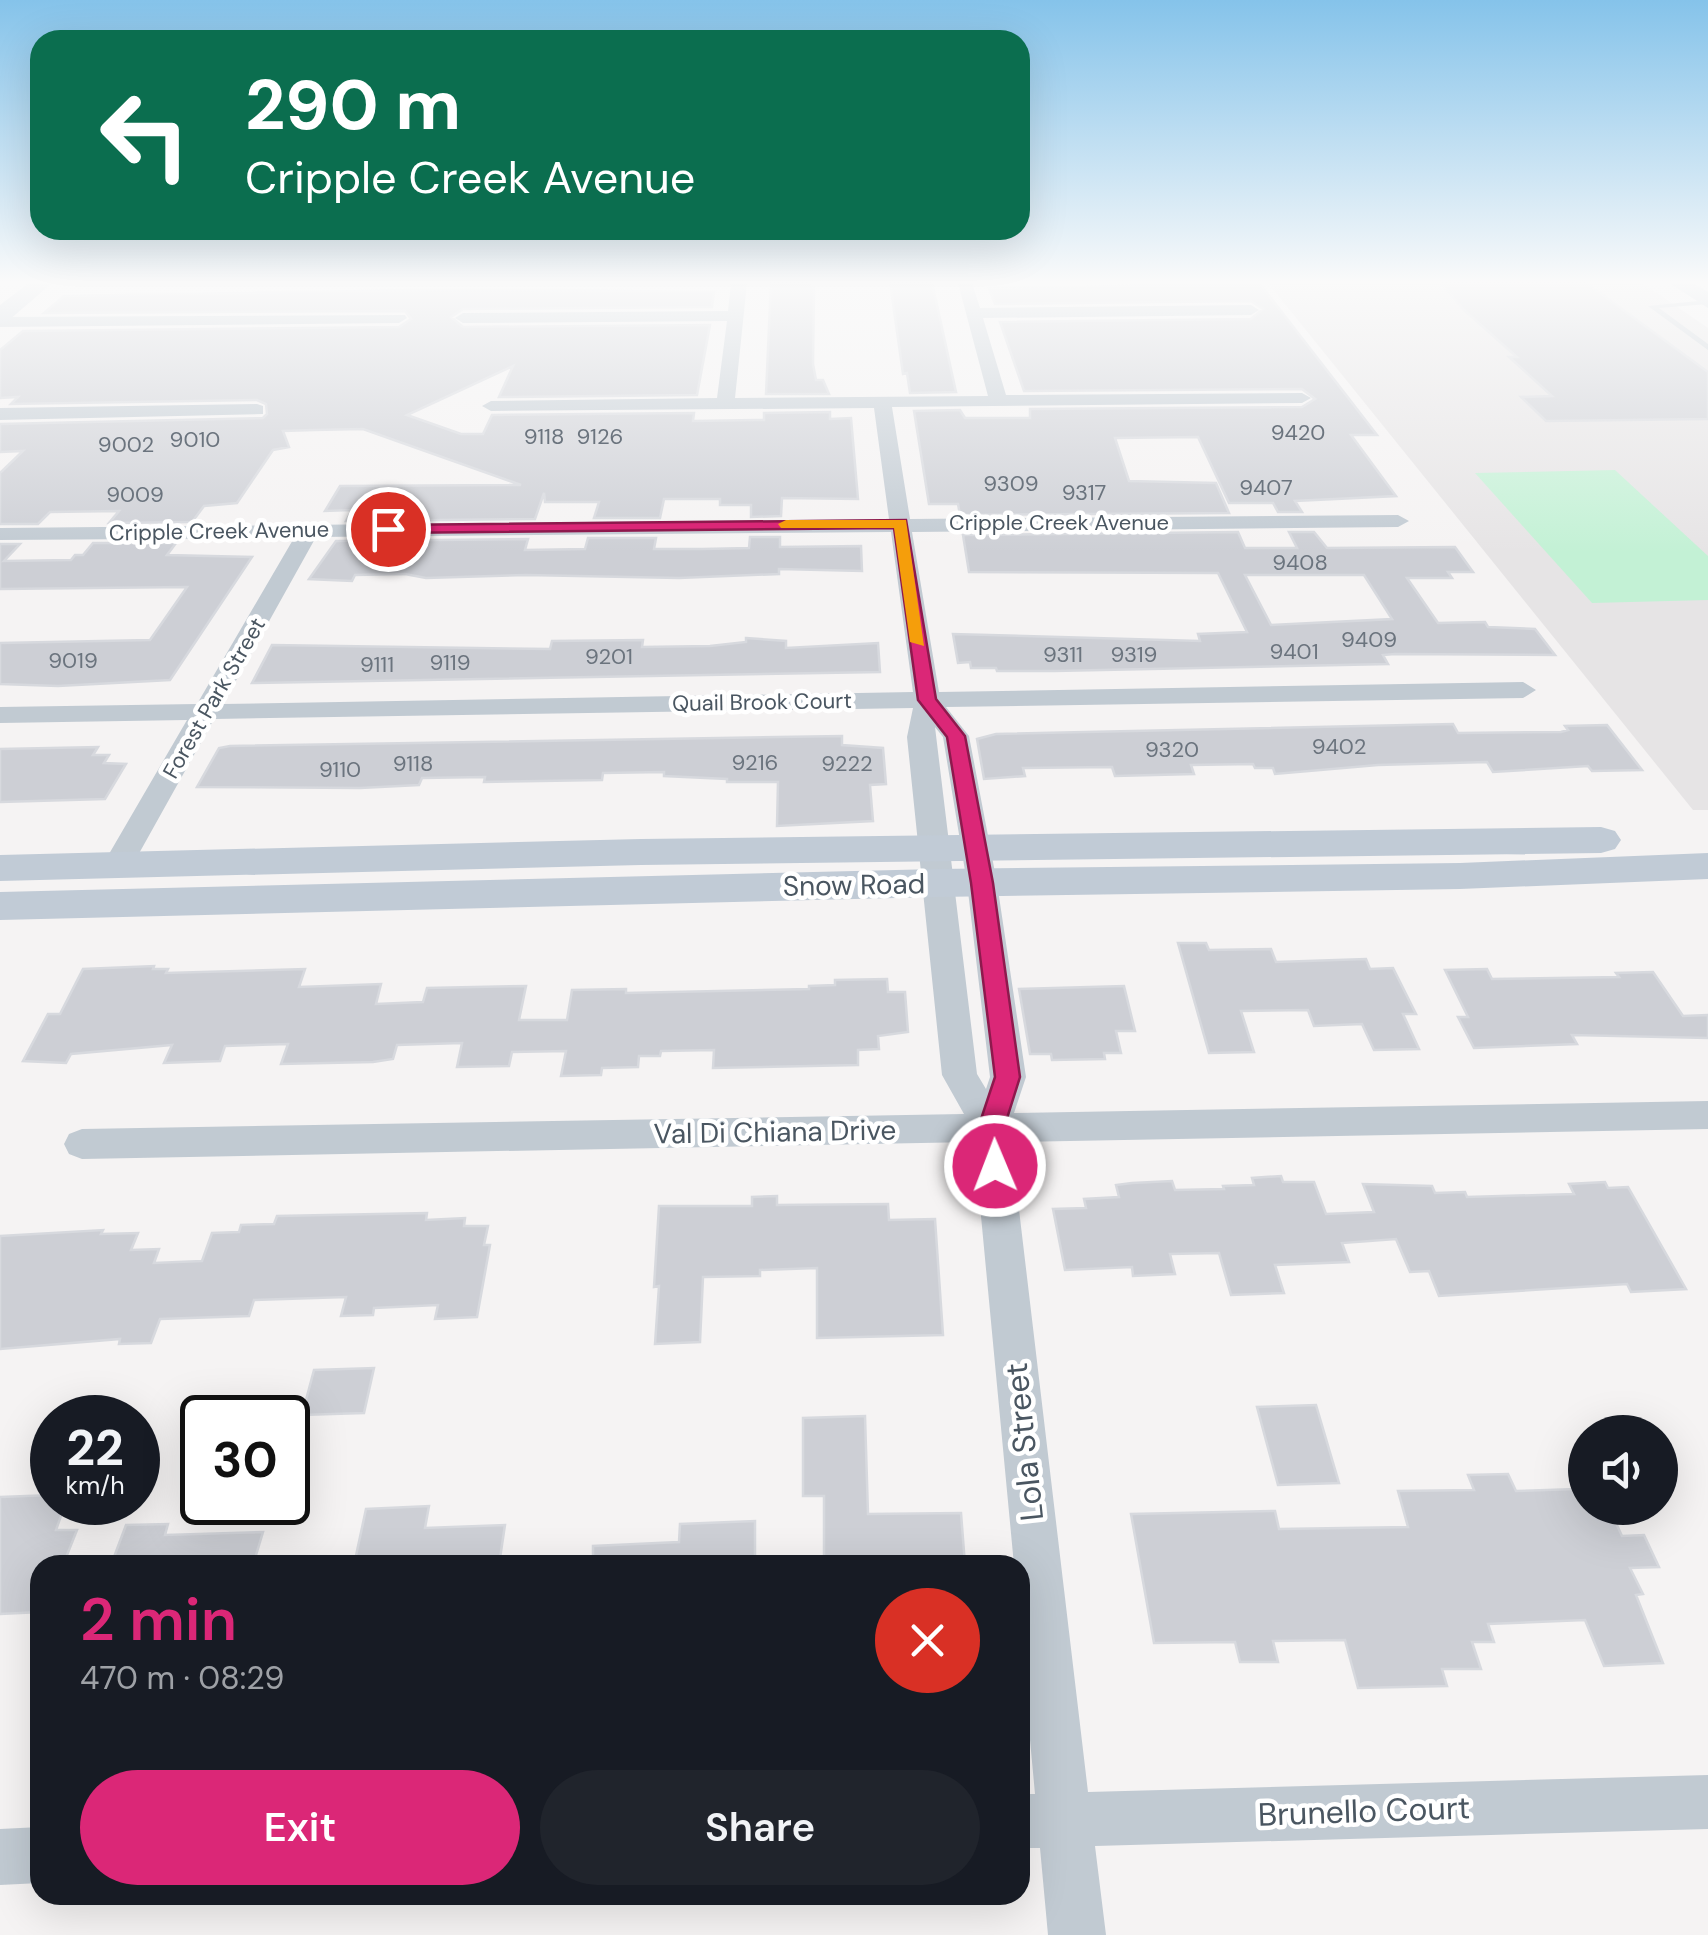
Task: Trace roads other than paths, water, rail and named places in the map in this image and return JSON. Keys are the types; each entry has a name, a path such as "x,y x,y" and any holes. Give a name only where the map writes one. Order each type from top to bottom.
{"main road":[{"name":"Snow Road","path":"979,866 1708,838"},
{"name":"Snow Road","path":"0,868 641,852 935,866"},
{"name":"Snow Road","path":"0,906 935,866 1460,876 1708,866"}],"street":[{"path":"725,404 728,373"},
{"path":"990,373 998,401"},
{"path":"492,406 1302,398"},
{"name":"Lola Street","path":"882,402 927,700 920,736 960,1075 991,1128"},
{"path":"0,414 257,410"},
{"name":"Cripple Creek Avenue","path":"0,534 1398,521"},
{"name":"Forest Park Street","path":"118,866 309,530"},
{"name":"Quail Brook Court","path":"0,715 1523,690"},
{"name":"Lola Street","path":"927,700 956,736 979,866 1008,1077 991,1128 1022,1555"},
{"name":"Val Di Chiana Drive","path":"82,1144 1708,1115"},
{"name":"Lola Street","path":"1030,1657 1042,1820 1078,1935"},
{"name":"Brunello Court","path":"1042,1820 1708,1802"},
{"path":"0,1857 30,1856"}]}
